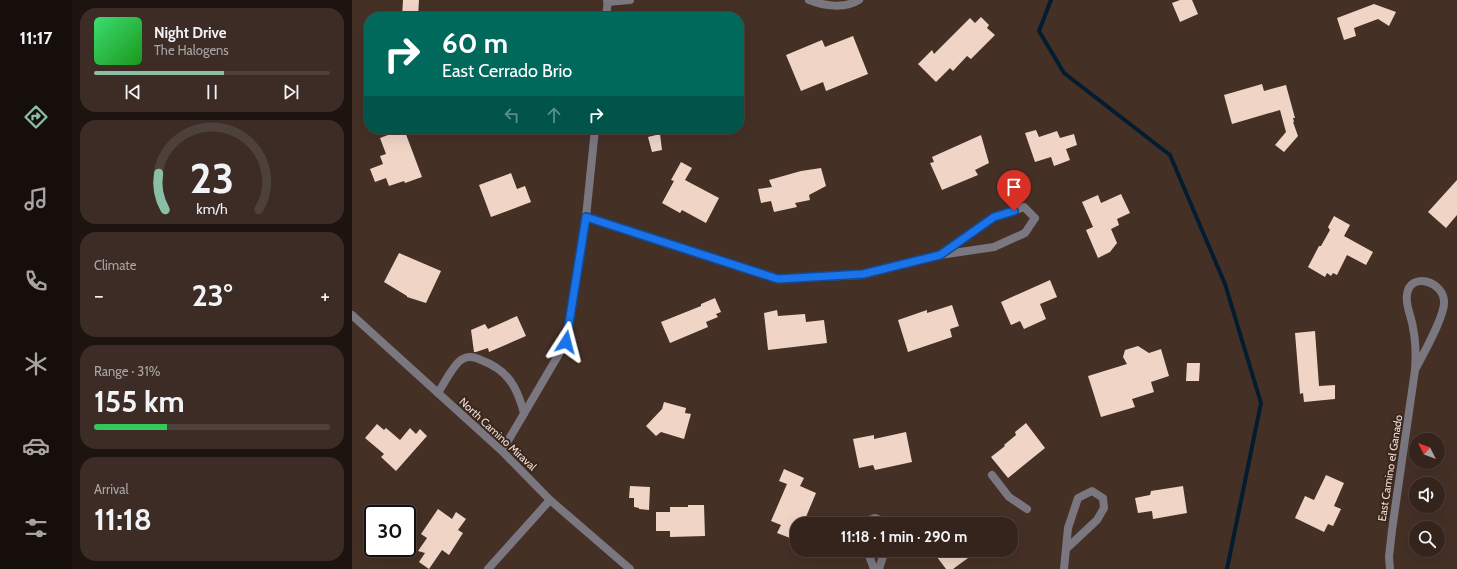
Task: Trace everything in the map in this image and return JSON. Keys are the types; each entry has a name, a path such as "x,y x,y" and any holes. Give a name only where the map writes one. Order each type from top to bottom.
{"street":[{"path":"606,12 607,1 630,0"},
{"path":"809,0 845,6 859,0"},
{"path":"502,451 566,342 586,217 594,134"},
{"path":"586,217 778,279 863,274 940,255 994,247 1025,233 1035,218 1024,207 994,217 940,255"},
{"name":"East Camino el Ganado","path":"1390,569 1389,556 1391,536 1415,370 1413,327 1406,296 1411,286 1416,282 1423,281 1435,285 1440,290 1444,302 1441,318 1415,370"},
{"name":"North Camino Miraval","path":"352,315 502,451 550,500 630,569"},
{"path":"438,393 459,361 472,356 496,366 504,372 520,399 524,413"},
{"path":"992,475 1009,497 1027,510"},
{"path":"1064,569 1068,528 1078,498 1092,491 1103,498 1104,508 1097,520 1066,549"},
{"path":"488,569 550,500"},
{"path":"870,557 874,569"},
{"path":"879,569 883,557"}],"building":[{"path":"403,0 419,0 418,12 402,12"},
{"path":"1180,0 1192,0 1198,14 1180,22 1172,3"},
{"path":"1374,4 1396,12 1389,26 1378,19 1354,28 1356,36 1344,40 1337,18"},
{"path":"981,17 989,25 987,28 995,35 971,59 967,56 953,71 950,68 936,82 918,64 932,50 934,54 970,18 975,23"},
{"path":"853,36 868,74 826,91 823,82 801,91 786,55 822,40 825,47"},
{"path":"1262,84 1264,91 1286,85 1295,118 1293,118 1293,122 1298,136 1284,152 1275,145 1286,132 1280,110 1232,124 1224,95"},
{"path":"1036,130 1039,137 1057,131 1060,138 1074,134 1077,145 1066,149 1070,160 1054,166 1051,157 1035,162 1025,133"},
{"path":"391,134 406,134 422,177 405,183 404,181 389,186 386,178 375,182 370,169 383,164 380,156 386,154 380,138"},
{"path":"660,134 662,150 652,152 648,137"},
{"path":"981,135 989,163 975,170 978,175 942,190 930,163 934,162 932,157"},
{"path":"681,162 692,168 685,180 719,198 706,223 682,210 680,213 662,203 674,181 671,180"},
{"path":"821,168 826,186 809,195 810,200 795,203 797,207 774,212 771,201 761,203 758,189 772,187 769,180 801,171"},
{"path":"511,173 517,189 525,186 531,202 491,217 479,185"},
{"path":"1457,180 1457,215 1446,228 1428,212"},
{"path":"1121,194 1130,213 1117,219 1119,225 1111,229 1117,243 1110,252 1098,258 1086,230 1093,227 1082,202 1098,195 1101,203"},
{"path":"1334,216 1350,225 1344,236 1373,252 1366,265 1347,255 1337,275 1333,273 1331,276 1327,273 1325,277 1308,267 1319,246 1321,246 1330,230 1328,227"},
{"path":"399,253 441,271 426,303 407,297 384,282"},
{"path":"1050,280 1057,297 1040,304 1046,319 1024,329 1020,321 1011,325 1001,302"},
{"path":"715,298 721,312 716,314 718,317 706,322 708,327 670,343 661,322 701,306 701,304"},
{"path":"952,305 959,326 950,329 952,337 908,352 898,320 927,310 927,313"},
{"path":"777,310 778,316 805,314 806,322 824,320 827,343 768,350 764,313"},
{"path":"517,316 526,336 489,352 488,348 474,352 471,330 485,324 488,329"},
{"path":"1315,331 1319,386 1335,385 1335,399 1304,402 1303,393 1300,394 1295,333"},
{"path":"1138,346 1149,353 1161,349 1169,376 1151,382 1154,392 1132,399 1135,407 1101,417 1088,376 1127,364 1123,357 1125,350"},
{"path":"1187,363 1200,363 1199,381 1186,381"},
{"path":"664,402 686,408 685,413 691,414 684,439 661,432 656,436 646,426 662,409"},
{"path":"1026,423 1045,448 1008,478 991,457 1005,446 1004,445 1016,435 1015,432"},
{"path":"377,424 384,430 386,428 400,440 410,428 416,434 420,429 427,436 396,471 381,457 384,454 365,438"},
{"path":"906,432 912,462 875,470 873,465 859,468 853,439 874,435 874,439"},
{"path":"784,469 804,478 800,486 816,493 806,517 790,517 790,538 777,533 781,525 771,521 787,484 779,481"},
{"path":"1326,475 1344,483 1334,506 1341,509 1333,526 1328,524 1324,532 1295,518 1305,496 1314,500"},
{"path":"630,486 650,487 649,510 634,507 634,498 629,498"},
{"path":"1183,486 1187,513 1153,519 1152,511 1138,513 1135,498 1150,495 1151,491"},
{"path":"688,505 704,505 705,536 670,537 670,531 656,531 656,512 670,512 670,507 688,507"},
{"path":"438,509 452,519 456,512 466,519 458,530 463,533 449,555 442,550 429,569 419,562 425,553 418,551 427,538 421,534"},
{"path":"937,557 969,557 953,569 946,569"}],"waterway":[{"path":"1051,0 1039,31 1064,73 1170,155 1225,284 1261,403 1227,569"}],"route":[{"path":"566,342 586,217 778,279 863,274 940,255 994,217 1014,211"}]}
